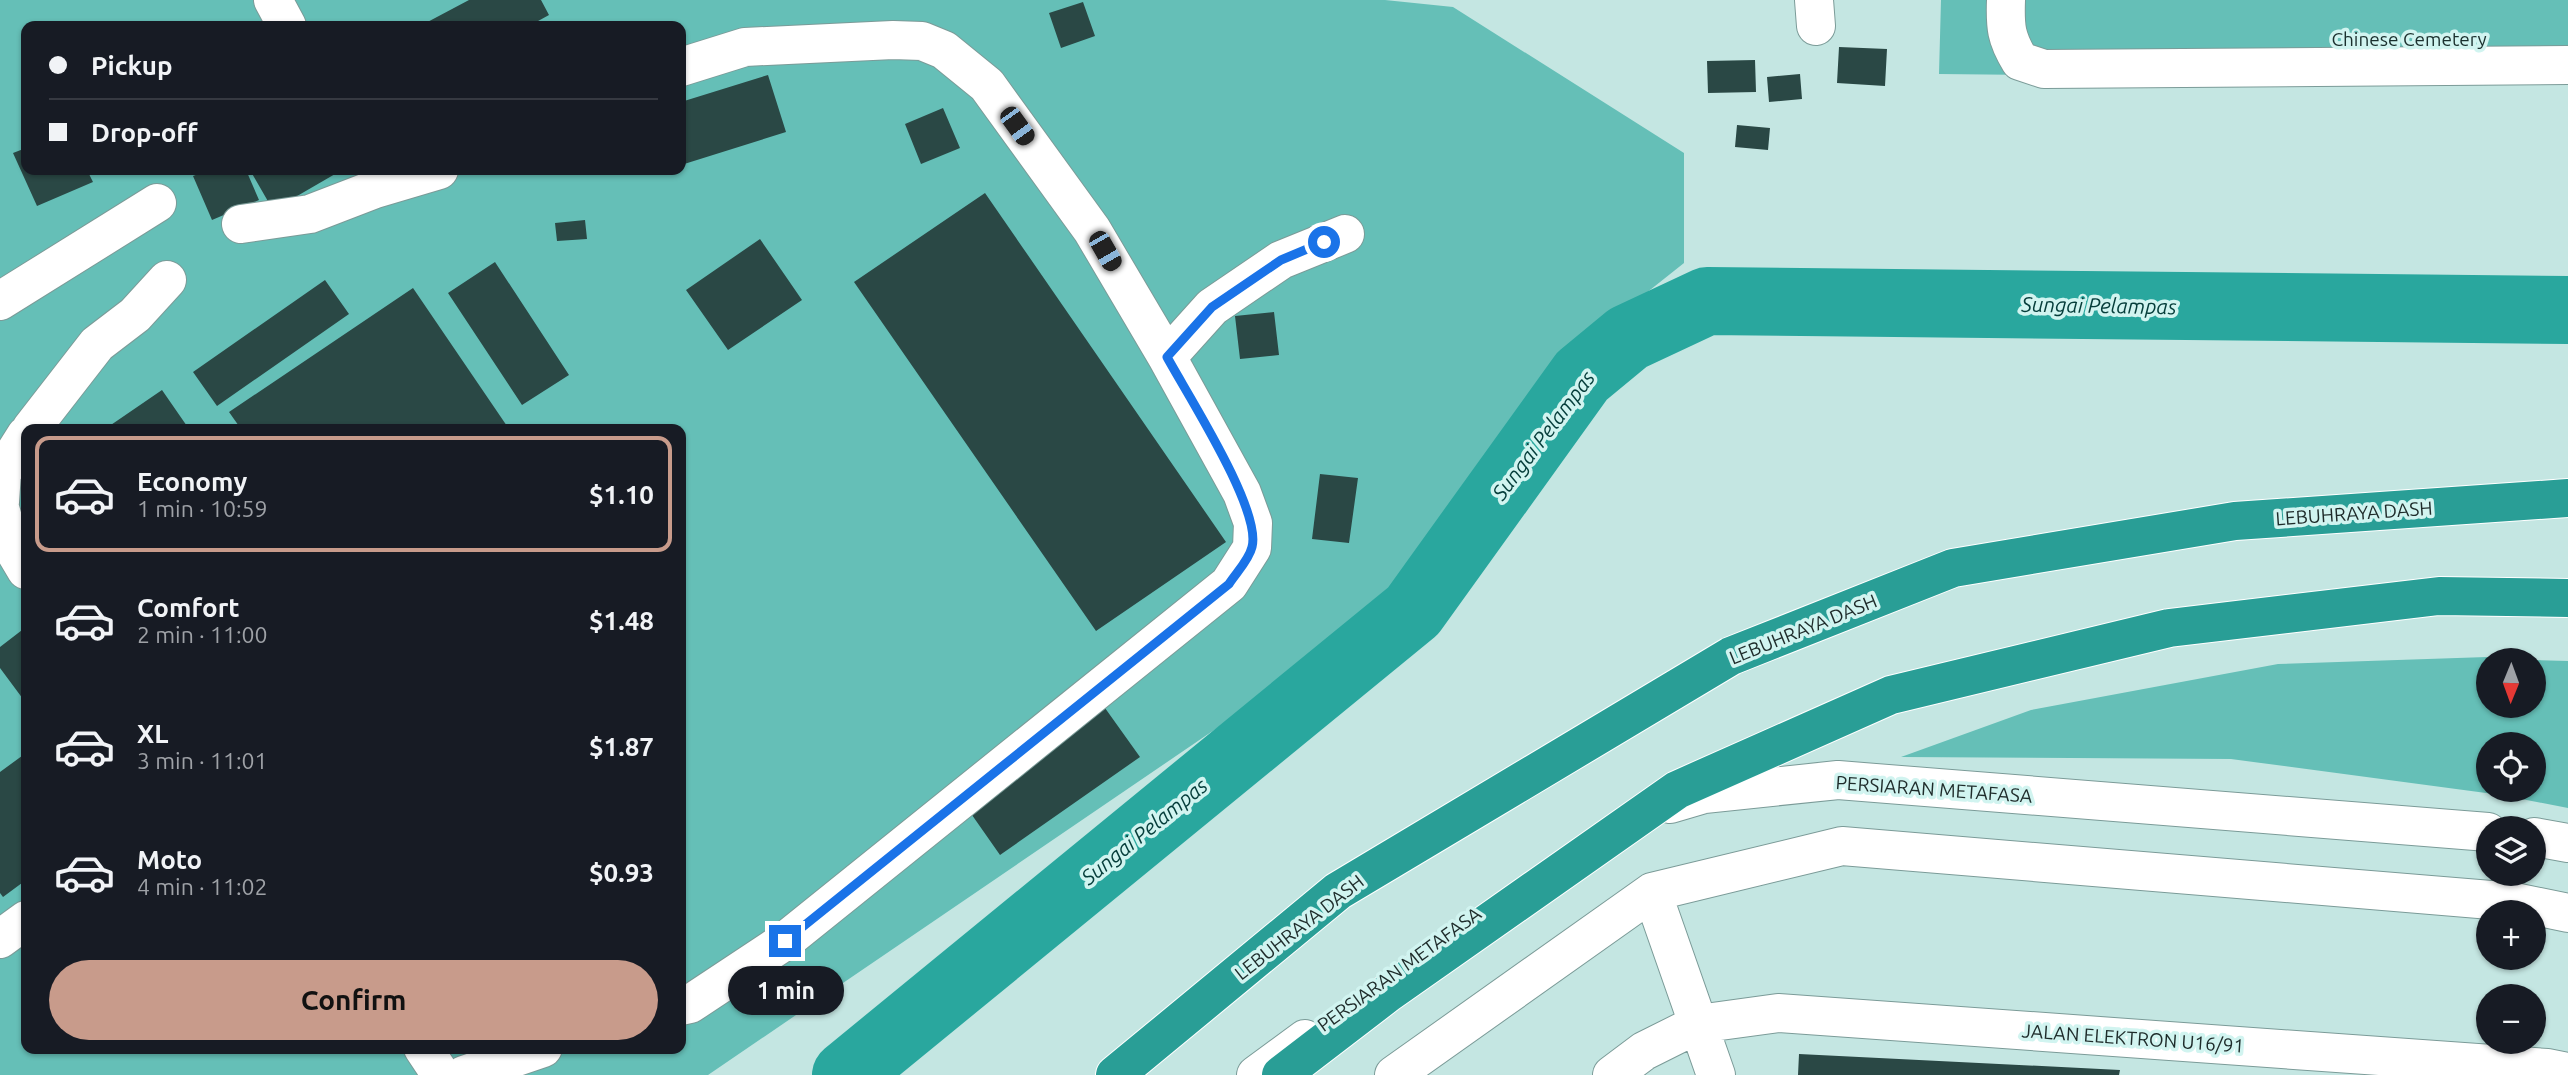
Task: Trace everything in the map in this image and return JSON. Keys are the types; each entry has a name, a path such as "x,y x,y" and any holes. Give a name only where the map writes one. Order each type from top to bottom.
{"highway":[{"name":"LEBUHRAYA DASH","path":"1115,1075 1338,891 1731,656 1953,568 2235,521 2568,498"},
{"path":"1281,1075 1388,993 1677,790 1891,695 2169,628 2439,596 2568,598"}],"street":[{"path":"274,0 284,21"},
{"path":"2006,0 2005,28 2011,47 2020,61 2044,69 2568,65"},
{"path":"686,65 746,47 893,40 922,41 944,50 987,85 1092,230 1167,357 1242,493 1252,523 1252,548 1229,584 785,941 686,1005"},
{"path":"241,224 310,214 370,179 401,175"},
{"path":"0,301 157,203"},
{"path":"1167,357 1212,307 1281,260 1345,234"},
{"path":"35,424 97,344 135,316 167,280"},
{"path":"0,502 2,473 21,443"},
{"path":"0,508 10,543 21,562"},
{"name":"PERSIARAN METAFASA","path":"1256,1075 1593,827 1704,794 1838,780 2476,831"},
{"path":"2546,839 2568,844"},
{"path":"1394,1075 1652,892 1842,846 2515,902 2568,913"},
{"path":"1652,892 1716,1075"},
{"path":"0,939 21,924"},
{"name":"JALAN ELEKTRON U16/91","path":"1612,1075 1644,1051 1698,1024 1778,1013 2553,1071"},
{"path":"427,1054 440,1075"},
{"path":"464,1075 516,1054"}],"green space":[{"path":"0,0 1385,0 1453,7 1684,153 1684,263 1553,367 1396,606 708,1075 0,1075"},
{"name":"Chinese Cemetery","path":"1941,0 2568,0 2568,80 1939,74"},
{"path":"2476,657 2476,718 2546,718 2546,660 2568,661 2568,808 2537,802 2546,802 2546,732 2476,732 2476,792 2231,759 1901,757 2031,710 2278,664"}],"building":[{"path":"469,0 541,0 549,15 538,21 429,21"},
{"path":"1083,2 1095,36 1061,48 1049,13"},
{"path":"1839,47 1887,49 1885,86 1837,83"},
{"path":"1755,60 1756,92 1708,93 1707,61"},
{"path":"1800,74 1802,99 1769,102 1767,77"},
{"path":"768,75 786,132 686,163 686,100"},
{"path":"943,108 960,148 921,164 905,124"},
{"path":"1737,125 1770,128 1768,150 1735,147"},
{"path":"21,150 21,171 13,153"},
{"path":"23,175 90,175 93,182 37,206"},
{"path":"248,175 259,200 212,220 193,176"},
{"path":"253,175 333,175 273,210"},
{"path":"985,193 1226,542 1096,631 854,282"},
{"path":"585,220 587,239 557,241 555,223"},
{"path":"760,239 802,300 728,350 686,290"},
{"path":"495,262 569,375 522,405 448,293"},
{"path":"325,280 349,314 217,406 193,372"},
{"path":"413,288 506,424 237,424 229,412"},
{"path":"1274,312 1279,355 1240,359 1235,316"},
{"path":"162,390 186,424 112,424"},
{"path":"1320,474 1358,478 1349,543 1312,539"},
{"path":"21,631 21,696 0,668 0,647"},
{"path":"1105,708 1140,757 1000,855 965,805"},
{"path":"21,757 21,884 3,897 0,893 0,772"},
{"path":"1799,1054 2120,1070 2119,1075 1798,1075"}],"waterway":[{"name":"Sungai Pelampas","path":"846,1075 1413,611 1582,376 1628,338 1707,301 2568,310"}],"route":[{"path":"785,941 1229,584 1252,548 1252,523 1242,493 1167,357 1212,307 1281,260 1324,242"}]}
